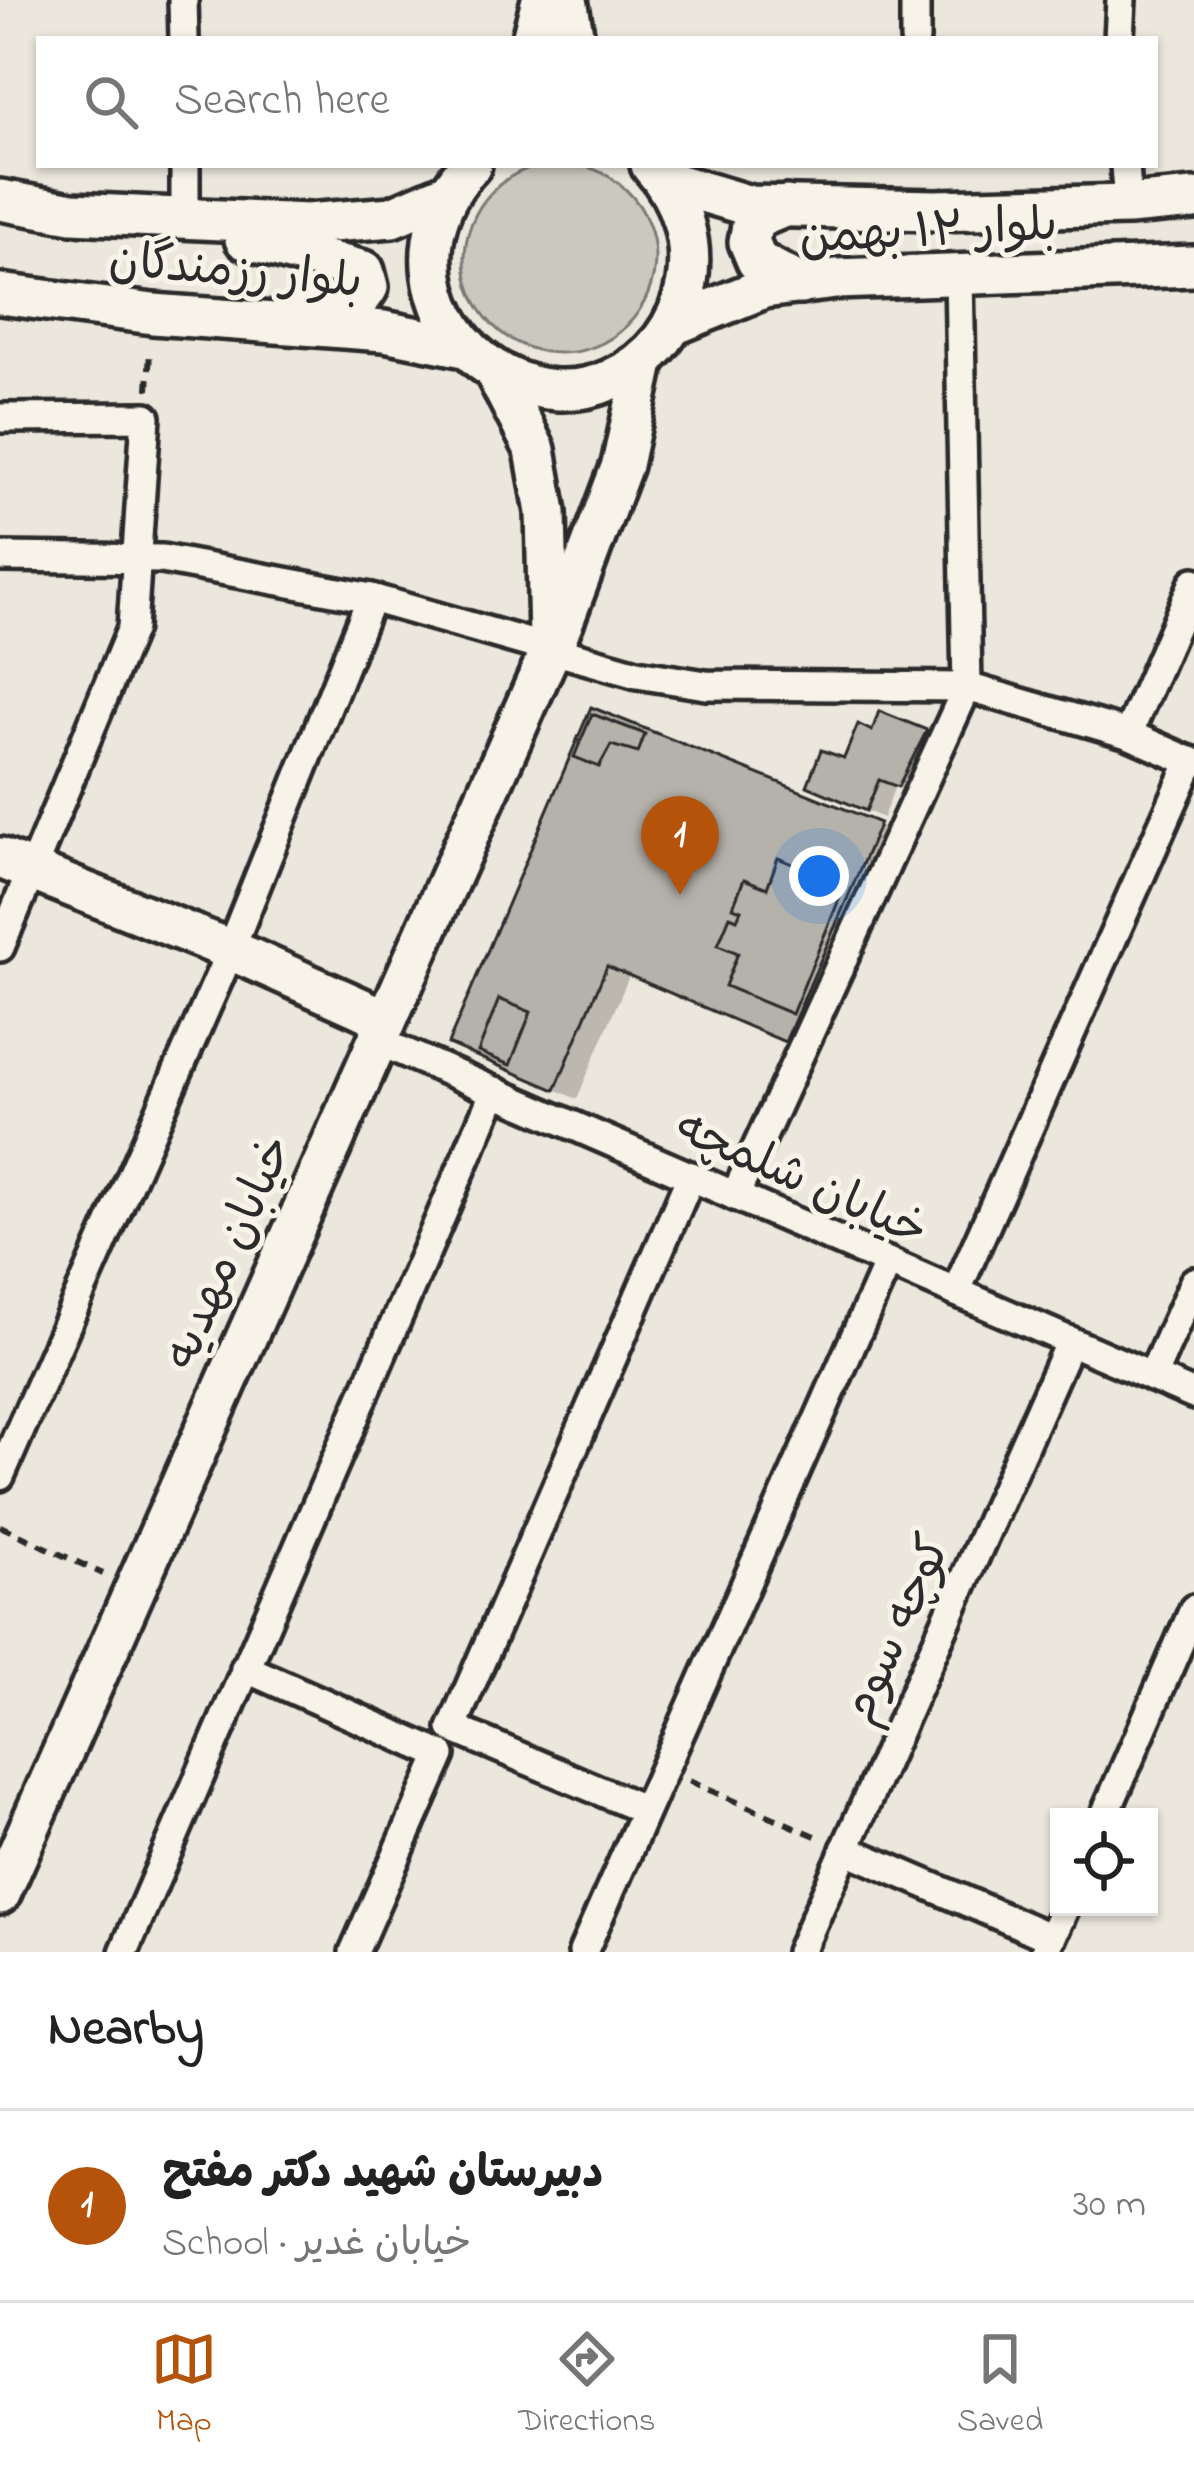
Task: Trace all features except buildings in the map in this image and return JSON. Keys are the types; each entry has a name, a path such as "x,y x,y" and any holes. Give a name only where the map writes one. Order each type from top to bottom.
{"main road":[{"path":"533,36 542,0"},
{"path":"568,0 574,36"},
{"path":"658,173 750,206 786,206"},
{"path":"460,179 433,232 431,273 442,312 464,347 495,373 532,387 571,390 609,381 646,358 674,325 688,290 692,252 684,214 658,173"},
{"name":"بلوار رزمندگان","path":"0,200 72,213 185,221 348,223 392,217 460,179"},
{"name":"بلوار ۱۲ بهمن","path":"786,206 936,210 1194,199"},
{"path":"786,206 753,220 749,242 757,261 800,284"},
{"path":"185,221 364,271 368,287 361,301 342,309 230,317"},
{"name":"بلوار ۱۲ بهمن","path":"674,325 764,288 1194,266"},
{"name":"بلوار رزمندگان","path":"0,294 153,314 383,331 464,347"},
{"name":"خیابان مهدیه","path":"0,1894 594,546 622,465 646,358"},
{"name":"خیابان مهدیه","path":"495,373 535,450 546,512 549,650"},
{"path":"16,865 380,1029"}],"street":[{"path":"184,0 184,36"},
{"path":"915,0 915,36"},
{"path":"1119,36 1121,0"},
{"path":"185,168 185,221"},
{"path":"1125,168 1128,205"},
{"path":"735,1196 967,687 959,276"},
{"path":"0,418 146,417 132,628 16,865 0,947"},
{"path":"0,557 162,559 371,598 637,674 706,685 967,687 1128,734 1192,762 956,1292"},
{"path":"1128,734 1194,582"},
{"path":"0,1476 226,963 371,598"},
{"name":"خیابان شلمچه","path":"380,1029 495,1091 1194,1395"},
{"path":"124,1952 495,1091"},
{"path":"645,1810 452,1728 692,1177"},
{"path":"583,1952 888,1262"},
{"path":"1152,1377 1194,1282"},
{"name":"کوچه سوم","path":"800,1952 1070,1341"},
{"path":"1108,1808 1194,1609"},
{"path":"245,1668 441,1755 354,1952"},
{"path":"845,1849 1048,1945 1061,1916"}],"path":[{"path":"146,417 153,314"},
{"path":"0,1526 134,1588"},
{"path":"663,1769 845,1849"}],"shaded area":[{"path":"533,168 587,168 613,179 639,205 653,240 653,276 639,311 613,337 578,351 542,351 507,337 481,311 467,276 467,240 481,205 507,179"}],"place":[{"name":"دبیرستان شهید دکتر مفتح","path":"680,895"}]}
